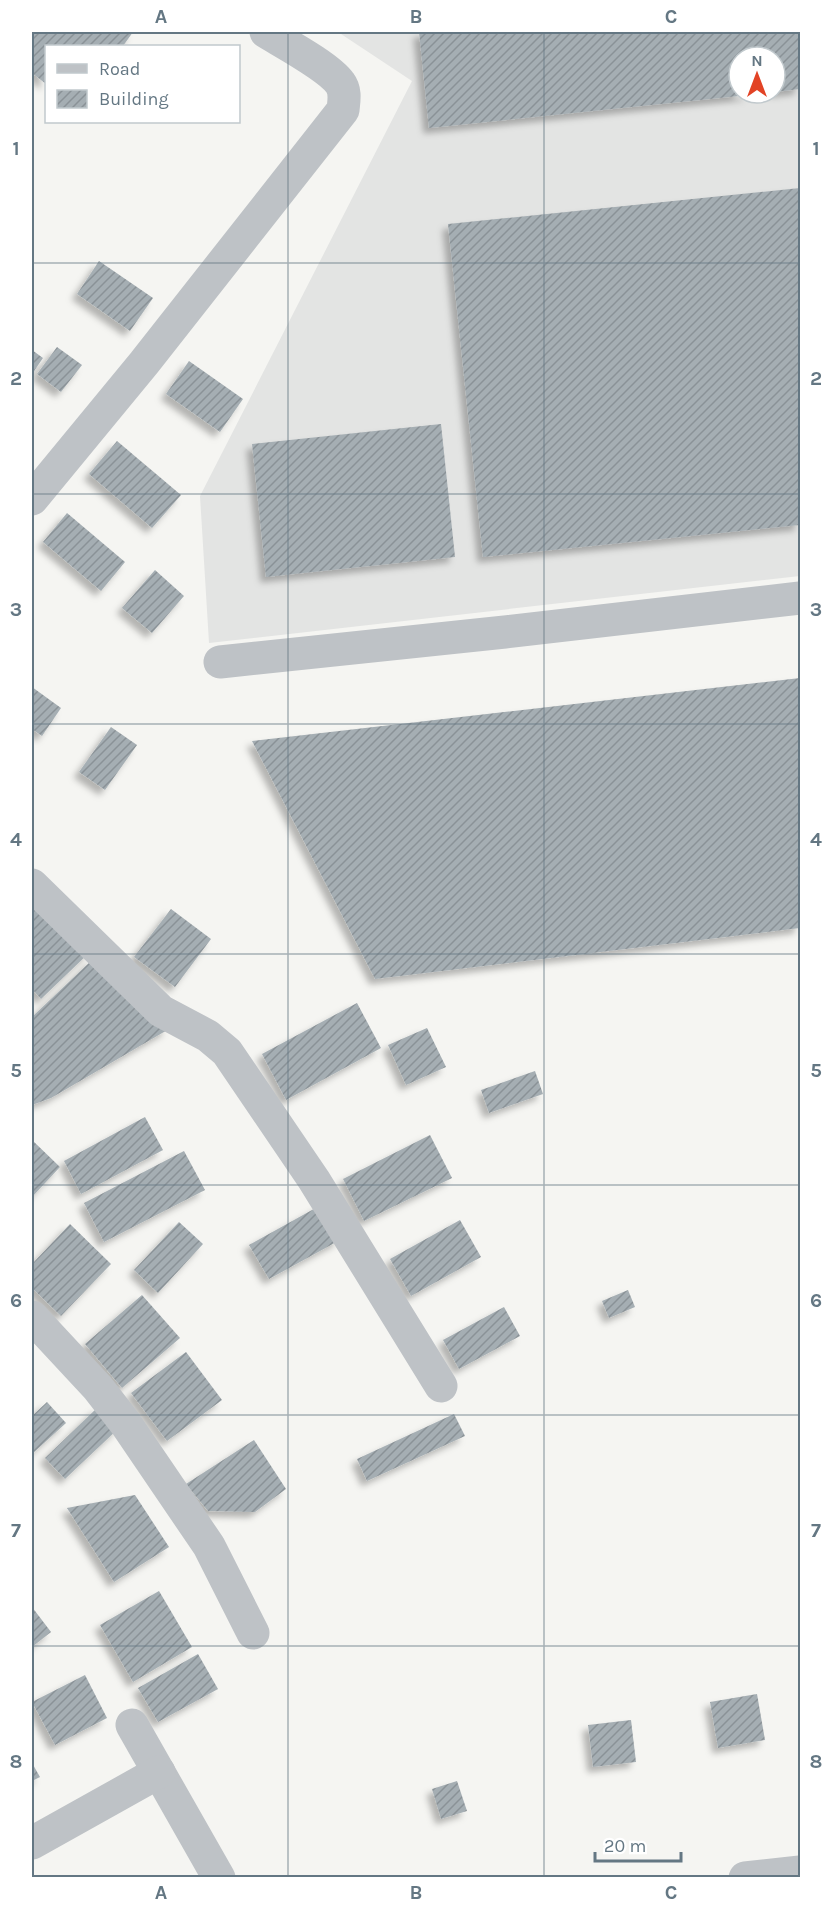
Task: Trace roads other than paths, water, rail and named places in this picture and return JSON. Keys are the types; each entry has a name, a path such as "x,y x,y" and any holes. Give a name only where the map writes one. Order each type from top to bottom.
{"street":[{"path":"32,499 144,363 343,110 345,96 341,83 266,32"},
{"path":"220,662 801,598"},
{"path":"32,885 161,1011 208,1035 227,1052 314,1180 441,1386"},
{"path":"32,1317 83,1372 126,1424 209,1546 253,1634"},
{"path":"132,1725 219,1878"},
{"path":"32,1843 159,1772"},
{"path":"746,1878 801,1872"}]}
